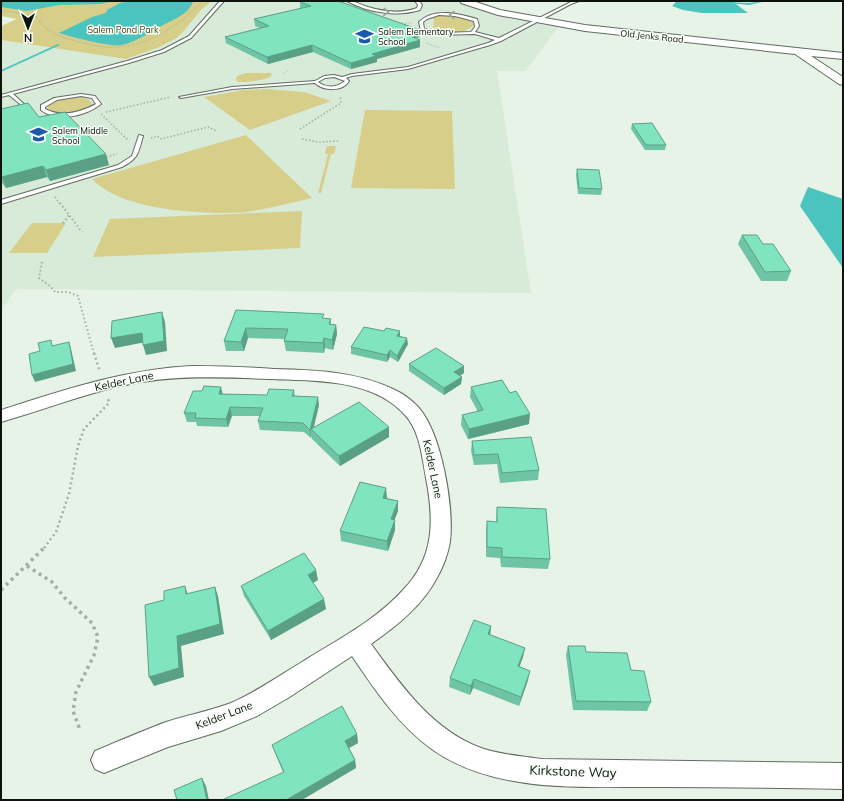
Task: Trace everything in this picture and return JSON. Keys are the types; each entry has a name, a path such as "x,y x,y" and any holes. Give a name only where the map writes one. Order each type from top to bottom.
{"street":[{"name":"Old Jenks Road","path":"464,1 498,12 538,20 619,32 843,56"},
{"path":"796,51 843,82"},
{"name":"Kelder Lane","path":"1,416 121,380 143,376 189,371 325,376 359,382 393,396 412,412 422,426 429,442 438,489 442,530 437,554 423,583 408,600 391,615 355,641 264,699 237,713 168,735 104,760"},
{"name":"Kirkstone Way","path":"355,641 403,707 429,732 456,750 482,761 511,768 542,772 843,776"}],"lane":[{"path":"1,96 128,62 163,51 190,37 222,1"},
{"path":"349,1 376,11 402,13 412,12 419,9 420,5 417,1"},
{"path":"181,97 232,88 316,82 324,77 342,78 352,75 408,68 500,40 577,1"},
{"path":"472,33 477,28 477,24 476,20 469,17 432,15 426,17 421,22 422,30 428,33 472,33 500,40"},
{"path":"316,82 322,87 337,87 346,83 346,81 342,78"},
{"path":"1,116 16,111 21,107 22,104 10,94"},
{"path":"86,95 93,97 99,104 80,112 62,115 46,113 43,110 43,106 56,99 66,96 86,95"},
{"path":"1,202 120,166 133,159 135,149 141,136"}],"path":[{"path":"1,10 36,16 37,20 50,32 59,37 79,42 123,47 161,34 203,1"},
{"path":"424,42 444,50"},
{"path":"300,129 341,103 337,87"},
{"path":"123,107 164,98"},
{"path":"100,113 132,144 135,149"},
{"path":"102,158 147,146 149,139 157,136 161,139 208,127 217,131"},
{"path":"302,139 318,142 340,141"},
{"path":"48,187 82,232"},
{"path":"63,223 69,215"},
{"path":"42,262 39,278 50,286 55,292 68,292 78,296 101,375"},
{"path":"1,590 45,548 56,532 69,494 78,446 84,429 108,403 107,391"},
{"path":"27,566 52,582 65,598 92,623 98,637 94,655 76,692 73,711 80,730"}],"shaded area":[{"path":"212,1 452,1 487,12 558,27 526,71 497,71 531,293 16,289 1,311 1,40 126,59 157,48 175,39 202,9"}],"green space":[{"name":"Salem Pond Park","path":"1,1 212,1 202,9 175,39 157,48 126,59 1,40 1,26 17,19 1,16"},
{"path":"437,16 460,17 473,22 474,25 457,33 436,33 425,29 433,29 434,19 427,19"},
{"path":"246,73 272,74 270,77 259,80 238,82 236,80 237,76"},
{"path":"266,89 304,92 331,101 250,130 204,97 243,90"},
{"path":"70,97 85,98 92,103 84,109 70,113 57,113 47,108 54,102"},
{"path":"365,110 452,111 455,189 351,188"},
{"path":"246,135 312,198 271,208 246,212 194,212 136,203 106,190 92,179"},
{"path":"327,146 336,146 334,154 331,154 321,193 318,193 328,154 325,154"},
{"path":"302,211 300,248 93,257 110,219"},
{"path":"32,223 66,223 47,253 9,253"}],"water":[{"path":"115,1 100,4 59,5 27,11 1,7 1,2"},
{"path":"130,1 193,1 192,5 187,11 180,16 140,38 122,45 100,43 59,33 92,17 106,13 107,10 120,3"},
{"path":"677,1 732,1 748,13 702,13 683,10 672,6"},
{"path":"808,187 843,199 843,268 800,206"}],"building":[{"path":"338,1 420,30 405,34 420,40 372,54 376,56 351,63 312,45 267,57 225,37 269,26 254,19 311,6 300,2"},
{"path":"28,103 39,117 65,112 106,154 46,170 43,166 2,177 1,109"},
{"path":"652,123 666,145 646,145 632,124"},
{"path":"577,169 599,170 602,189 579,188"},
{"path":"742,235 757,235 763,244 773,244 791,271 765,272"},
{"path":"236,310 324,314 322,318 331,319 329,324 336,325 332,340 324,338 323,343 284,341 288,329 246,328 241,342 224,341"},
{"path":"162,312 164,341 143,345 142,333 111,338 112,321"},
{"path":"364,327 384,331 386,328 400,331 397,336 407,338 397,356 390,350 387,355 351,347"},
{"path":"51,340 52,346 69,342 73,364 32,375 29,354 40,351 38,343"},
{"path":"436,348 464,366 454,372 462,377 444,388 409,364"},
{"path":"502,380 510,393 516,391 530,414 469,429 462,415 483,410 471,387"},
{"path":"204,386 221,387 219,394 267,395 269,389 294,390 292,396 318,397 310,430 303,423 258,421 263,408 230,407 226,419 195,418 196,413 184,413 193,391 202,391"},
{"path":"359,402 389,427 339,456 311,429"},
{"path":"531,437 539,470 502,473 498,454 474,455 472,441"},
{"path":"360,482 386,488 383,498 398,501 391,519 395,520 387,541 340,531"},
{"path":"497,507 546,509 550,559 502,557 502,548 487,547 487,521 497,522"},
{"path":"304,553 316,570 308,575 324,599 268,631 241,586"},
{"path":"185,586 186,594 215,587 220,624 177,636 179,668 149,677 145,605 164,600 164,591"},
{"path":"474,620 491,626 488,634 525,648 518,666 530,671 521,697 474,679 471,686 450,678"},
{"path":"568,646 585,646 586,652 627,653 631,670 644,671 651,702 576,701"},
{"path":"342,706 357,734 345,741 355,760 286,800 222,800 284,772 272,745"},
{"path":"202,778 207,800 177,800 174,790"}],"waterway":[{"path":"729,3 749,4 765,1"},
{"path":"1,71 59,45"}],"place":[{"name":"Salem Elementary School","path":"365,36"},
{"name":"Salem Middle School","path":"39,135"}]}
